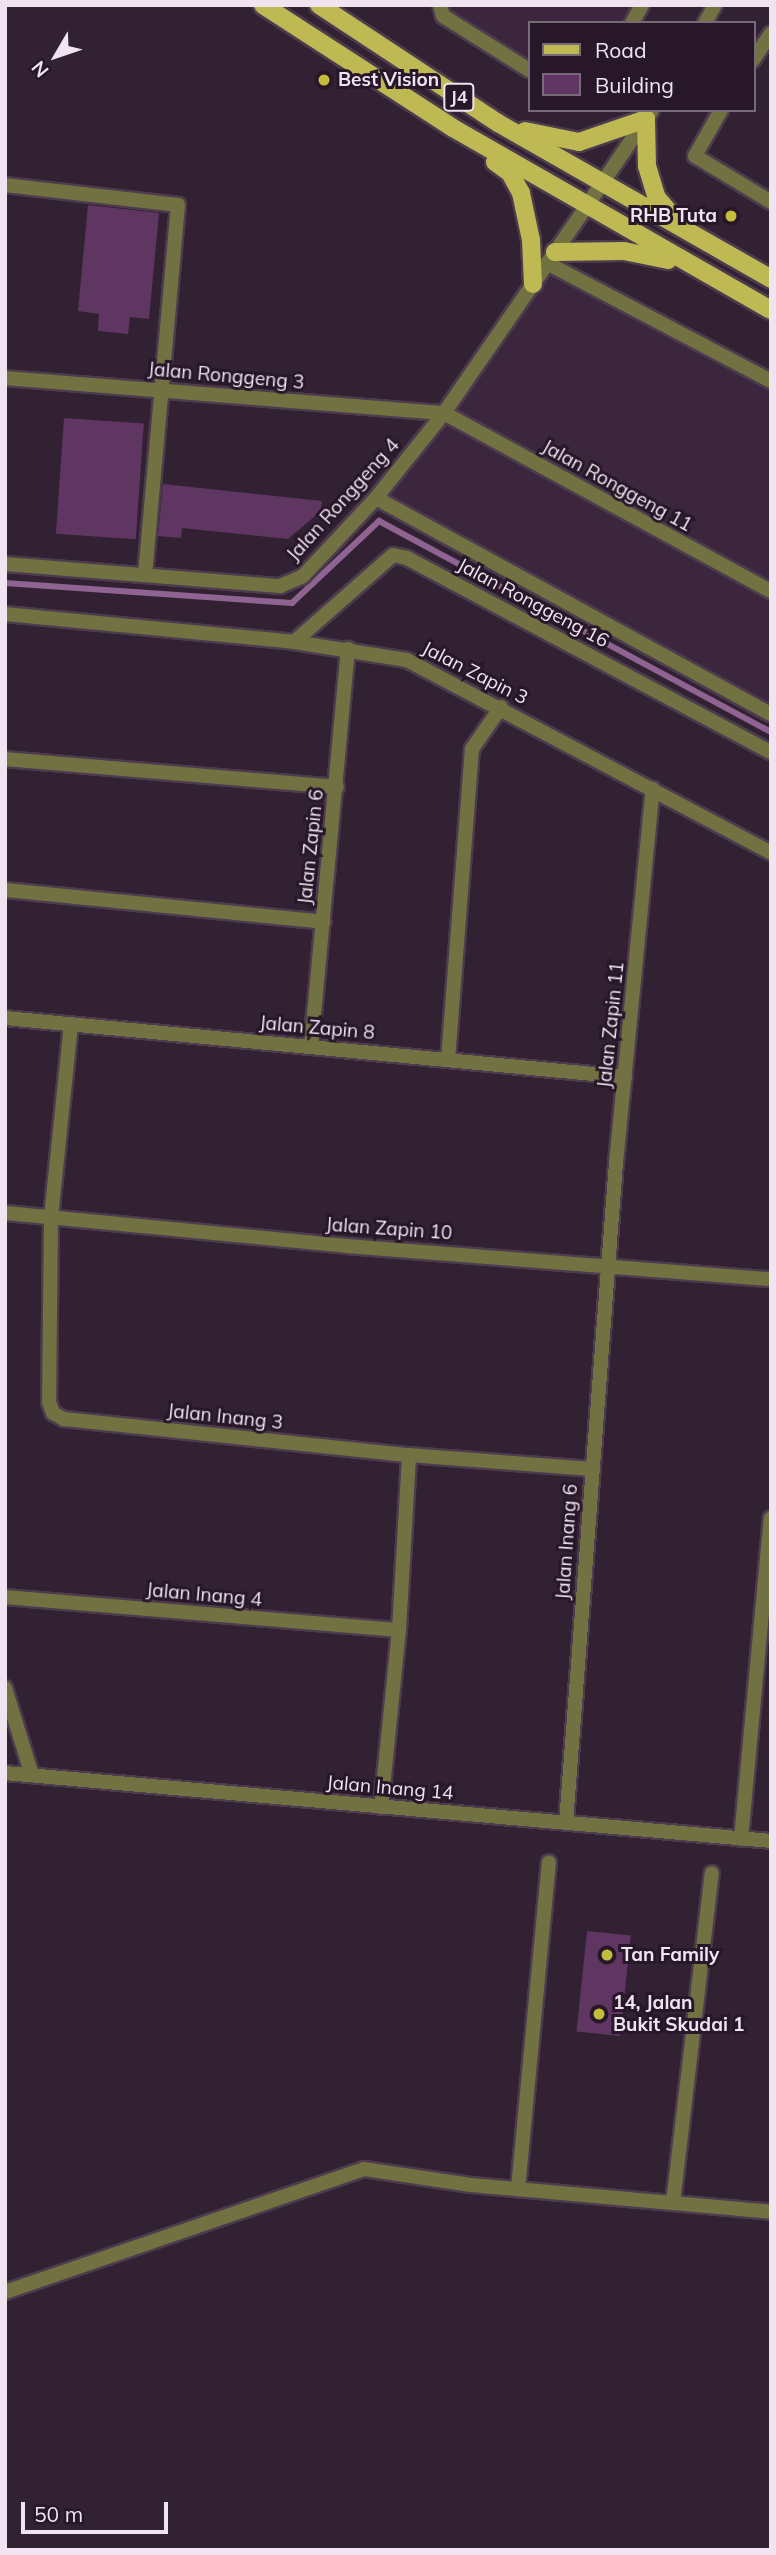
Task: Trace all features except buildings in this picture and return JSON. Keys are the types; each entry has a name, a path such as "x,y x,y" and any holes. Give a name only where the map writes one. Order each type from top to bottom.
{"main road":[{"name":"J4","path":"263,5 453,128 685,264 771,310"},
{"name":"J4","path":"319,5 498,123 771,279"},
{"path":"498,123 579,142 649,115 647,166 657,198 690,234"},
{"path":"453,128 510,173 521,193 531,240 533,284"},
{"path":"551,258 624,251 685,264"}],"street":[{"path":"633,21 642,5"},
{"path":"706,21 715,5"},
{"path":"440,7 443,16 528,69"},
{"path":"755,57 771,33"},
{"path":"720,112 695,156 771,202"},
{"name":"Jalan Ronggeng 4","path":"5,564 280,586 303,576 376,498 444,413 649,115"},
{"path":"5,185 178,205 165,391 145,575"},
{"path":"551,258 771,381"},
{"name":"Jalan Ronggeng 3","path":"5,378 444,413"},
{"name":"Jalan Ronggeng 11","path":"444,413 771,591"},
{"name":"Jalan Ronggeng 16","path":"376,498 771,714"},
{"name":"Jalan Ronggeng 16","path":"294,642 379,563 393,555 400,556 771,752"},
{"name":"Jalan Zapin 3","path":"5,614 294,642 407,660 501,707 771,852"},
{"name":"Jalan Zapin 6","path":"311,1047 348,649"},
{"path":"449,1060 472,749 480,731 501,707"},
{"path":"5,759 337,787"},
{"name":"Jalan Zapin 11","path":"610,1265 653,789"},
{"path":"5,890 323,922"},
{"name":"Jalan Zapin 8","path":"5,1018 625,1077"},
{"path":"51,1217 71,1024"},
{"name":"Jalan Zapin 10","path":"5,1213 771,1279"},
{"name":"Jalan Inang 3","path":"51,1217 48,1402 53,1413 64,1419 409,1455 592,1469"},
{"name":"Jalan Inang 6","path":"566,1823 610,1265"},
{"path":"381,1807 399,1630 409,1455"},
{"path":"741,1839 771,1518"},
{"name":"Jalan Inang 4","path":"5,1597 399,1630"},
{"path":"5,1688 32,1775"},
{"name":"Jalan Inang 14","path":"5,1773 771,1842"},
{"path":"518,2189 549,1862"},
{"path":"673,2203 712,1874"},
{"path":"5,2292 364,2169 518,2189 771,2212"}],"shaded area":[{"path":"449,5 632,5 623,21 528,21 528,61 448,11"},
{"path":"549,272 771,388 771,706 387,496 457,408"}],"waterway":[{"path":"5,583 292,603 379,521 771,732"}],"place":[{"name":"Best Vision","path":"324,80"},
{"name":"RHB Tuta","path":"731,216"},
{"name":"Tan Family","path":"607,1955"},
{"name":"14, Jalan Bukit Skudai 1","path":"599,2014"}]}
